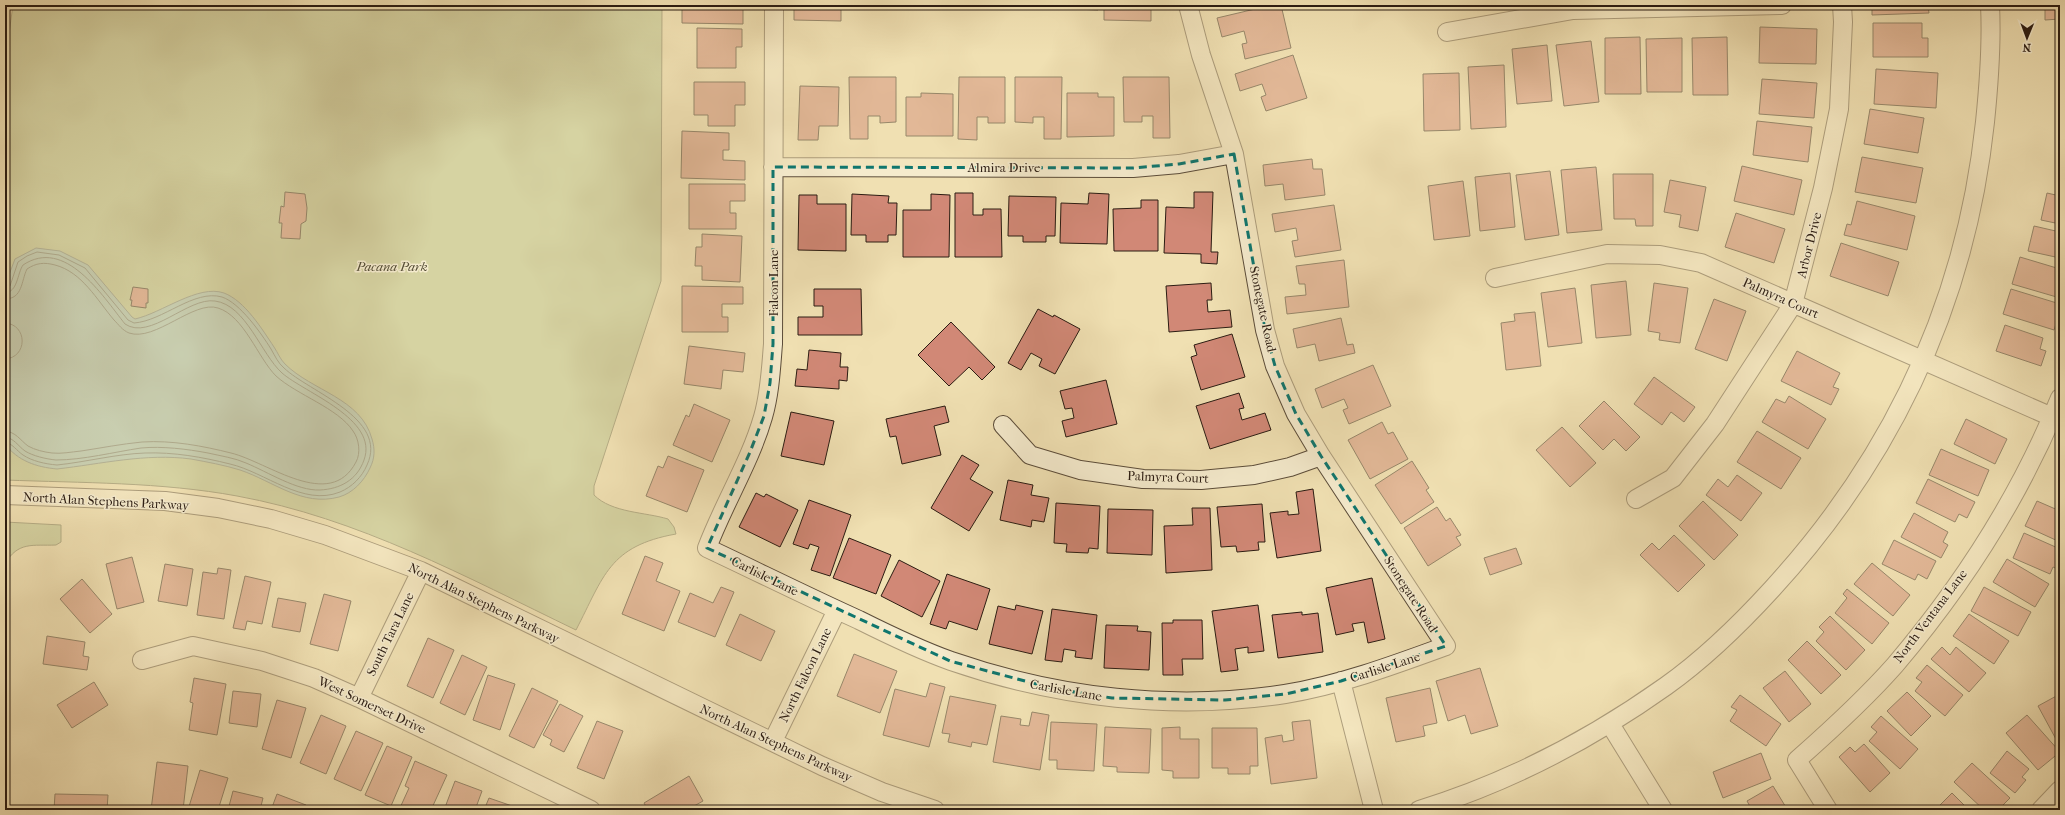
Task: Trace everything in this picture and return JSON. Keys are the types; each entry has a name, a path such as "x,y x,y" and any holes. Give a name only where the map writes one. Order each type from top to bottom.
{"street":[{"name":"Falcon Lane","path":"708,548 717,522 750,452 764,416 770,383 773,344 774,5"},
{"name":"Stonegate Road","path":"1188,5 1201,55 1234,154 1265,330 1275,366 1296,414 1321,456 1446,646"},
{"path":"1447,32 1573,10 1782,5"},
{"name":"Arbor Drive","path":"1636,499 1673,478 1715,424 1793,304 1823,188 1839,109 1843,22 1842,5"},
{"path":"1419,810 1495,783 1554,755 1610,724 1668,685 1712,648 1750,613 1795,564 1833,515 1870,461 1905,400 1923,360 1954,278 1969,221 1981,155 1989,83 1990,5"},
{"name":"Almira Drive","path":"773,167 1133,168 1179,164 1234,154"},
{"name":"Palmyra Court","path":"1496,278 1607,254 1660,255 1701,263 2052,416"},
{"name":"North Ventana Lane","path":"1828,810 1797,760 1835,726 1894,665 1943,603 1991,533 2030,462 2060,398"},
{"name":"Palmyra Court","path":"1003,426 1030,455 1080,470 1143,479 1201,480 1254,475 1290,467 1321,456"},
{"name":"North Alan Stephens Parkway","path":"5,495 165,502 218,508 271,519 325,534 421,571 822,766 882,792 935,810"},
{"name":"Carlisle Lane","path":"708,548 903,641 964,665 1000,676 1055,689 1112,698 1167,701 1225,700 1286,694 1341,681 1397,664 1446,646"},
{"name":"South Tara Lane","path":"360,698 421,571"},
{"name":"North Falcon Lane","path":"773,741 836,610"},
{"name":"West Somerset Drive","path":"142,660 193,646 262,661 314,678 360,698 591,810"},
{"path":"1341,681 1374,810"},
{"path":"1610,724 1663,810"},
{"path":"2041,810 2060,790"}],"highlighted area":[{"path":"1234,154 1265,330 1275,366 1296,414 1321,456 1446,646 1341,681 1286,694 1225,700 1112,698 1055,689 950,661 707,548 750,452 764,416 770,383 773,344 773,167 1133,168 1179,164"}],"green space":[{"name":"Pacana Park","path":"13,5 662,5 661,281 594,486 594,495 601,501 619,509 668,519 674,527 676,534 654,539 636,546 622,555 611,566 602,579 576,630 411,551 326,519 282,506 237,496 180,488 121,484 5,480 5,62"},
{"path":"5,522 61,525 61,542 56,545 33,545 21,548 15,551 5,564"}],"water":[{"path":"36,248 60,251 88,265 135,319 146,316 180,300 203,292 214,291 224,293 232,297 252,316 285,364 308,381 347,404 358,414 366,425 374,446 373,461 368,473 358,486 349,493 339,497 313,499 300,496 240,470 191,459 157,457 140,458 57,469 35,465 16,455 5,444 7,280 15,259"}],"building":[{"path":"682,5 743,7 743,24 682,23"},
{"path":"794,5 841,5 841,21 794,20"},
{"path":"1053,5 1099,5 1098,10 1053,8"},
{"path":"1104,5 1151,5 1151,21 1104,20"},
{"path":"1216,5 1235,5 1217,8"},
{"path":"1272,5 1281,5 1291,48 1245,59 1242,44 1247,43 1244,31 1222,37 1217,18"},
{"path":"1872,5 1928,5 1929,13 1872,15"},
{"path":"2045,5 2060,5 2060,19 2045,20"},
{"path":"1873,23 1922,23 1922,38 1928,38 1928,57 1873,57"},
{"path":"1760,27 1817,29 1816,64 1759,63"},
{"path":"697,28 742,29 742,47 736,47 736,68 697,68"},
{"path":"1640,37 1641,94 1605,94 1605,38"},
{"path":"1727,37 1728,95 1693,95 1692,38"},
{"path":"1682,38 1682,92 1647,92 1646,39"},
{"path":"1591,41 1599,102 1564,106 1556,45"},
{"path":"1547,45 1552,101 1517,104 1512,49"},
{"path":"1293,55 1307,98 1266,111 1261,97 1266,95 1262,84 1240,91 1235,74"},
{"path":"1504,65 1506,127 1471,129 1468,67"},
{"path":"1876,69 1938,73 1936,108 1874,104"},
{"path":"1459,73 1460,130 1424,131 1423,74"},
{"path":"849,77 896,77 896,122 880,123 880,116 868,116 868,139 850,139"},
{"path":"959,77 1005,77 1005,123 988,123 988,117 977,117 977,140 958,139"},
{"path":"1015,77 1062,77 1061,139 1044,139 1044,117 1033,117 1033,123 1015,122"},
{"path":"1123,77 1169,77 1170,138 1153,138 1153,116 1142,116 1142,122 1124,122"},
{"path":"1762,79 1817,83 1814,118 1759,114"},
{"path":"694,82 745,82 745,105 735,105 735,126 708,126 708,115 694,115"},
{"path":"800,86 839,87 838,126 819,126 818,140 798,140"},
{"path":"921,93 953,94 953,136 906,136 906,97 921,97"},
{"path":"1067,93 1098,93 1098,97 1114,97 1114,136 1067,137"},
{"path":"1870,109 1924,118 1918,153 1864,144"},
{"path":"1757,121 1812,127 1808,162 1753,155"},
{"path":"682,131 729,133 729,150 723,150 723,160 745,161 745,180 681,178"},
{"path":"1862,157 1923,168 1916,203 1855,192"},
{"path":"1312,159 1313,169 1322,169 1325,195 1285,200 1283,184 1265,186 1263,165"},
{"path":"1742,166 1802,180 1794,215 1734,201"},
{"path":"1596,167 1602,230 1567,233 1561,170"},
{"path":"1550,171 1559,235 1525,240 1516,175"},
{"path":"1510,173 1515,227 1480,231 1475,177"},
{"path":"1613,174 1653,174 1653,226 1636,226 1635,219 1614,219"},
{"path":"1670,180 1706,187 1698,231 1679,227 1681,215 1664,212"},
{"path":"1463,181 1470,236 1434,240 1428,186"},
{"path":"689,184 745,184 745,201 730,201 730,213 736,213 736,229 689,229"},
{"path":"285,192 305,194 307,208 306,221 301,224 300,239 281,238 282,223 279,223 281,206 284,207"},
{"path":"1194,192 1213,192 1211,252 1218,252 1217,264 1201,263 1201,254 1164,253 1166,207 1194,208"},
{"path":"955,193 973,193 973,215 983,215 983,209 1001,209 1002,257 955,257"},
{"path":"1089,193 1109,194 1107,244 1060,243 1061,203 1088,204"},
{"path":"2047,193 2060,196 2060,224 2041,220"},
{"path":"852,194 889,196 888,203 897,203 896,235 888,235 888,242 866,242 866,235 851,235"},
{"path":"931,194 950,195 949,257 903,257 903,210 931,210"},
{"path":"799,195 817,195 817,204 846,204 846,251 798,250"},
{"path":"1009,196 1056,197 1055,236 1046,236 1046,242 1023,242 1023,236 1008,236"},
{"path":"1141,200 1158,200 1158,251 1114,251 1113,209 1141,208"},
{"path":"1857,201 1915,216 1907,250 1844,235 1847,224 1851,225"},
{"path":"1334,205 1341,250 1295,257 1292,241 1298,240 1296,228 1275,232 1272,214"},
{"path":"1736,213 1785,229 1774,263 1725,247"},
{"path":"2034,226 2060,232 2060,258 2028,251"},
{"path":"702,234 742,236 740,282 702,280 702,266 695,266 696,247 702,247"},
{"path":"1841,243 1899,262 1888,296 1830,276"},
{"path":"2020,257 2060,269 2060,298 2012,284"},
{"path":"1344,260 1349,307 1287,314 1285,297 1306,295 1305,284 1299,284 1296,266"},
{"path":"1626,281 1631,335 1596,338 1591,285"},
{"path":"1211,283 1212,300 1207,300 1208,312 1230,310 1232,327 1169,332 1166,286"},
{"path":"1654,283 1688,288 1680,343 1659,340 1660,333 1648,331"},
{"path":"682,286 743,287 743,304 722,304 722,317 728,317 728,332 682,332"},
{"path":"133,287 148,289 148,303 146,303 146,308 131,306 132,300 130,300"},
{"path":"1575,288 1582,343 1548,347 1541,293"},
{"path":"814,289 861,289 862,335 798,335 798,317 823,317 823,306 814,306"},
{"path":"2011,289 2060,304 2060,311 2054,330 2003,314"},
{"path":"1714,299 1746,311 1727,361 1695,349"},
{"path":"1038,309 1053,317 1054,315 1080,329 1055,374 1039,366 1042,359 1031,353 1021,370 1008,363"},
{"path":"1535,312 1541,366 1506,370 1501,323 1515,321 1514,314"},
{"path":"1341,318 1347,345 1353,344 1355,353 1319,361 1315,344 1297,348 1293,329"},
{"path":"951,322 995,367 982,380 969,367 949,386 918,355"},
{"path":"2005,325 2043,338 2040,349 2046,351 2041,366 1996,351"},
{"path":"1232,334 1245,377 1201,390 1191,357 1197,355 1194,345"},
{"path":"689,346 745,353 743,372 723,370 721,389 684,384"},
{"path":"809,350 841,353 840,367 848,367 847,381 839,380 839,389 795,386 797,369 807,370"},
{"path":"1797,351 1840,373 1833,387 1839,389 1831,405 1781,381"},
{"path":"1373,365 1391,406 1349,424 1343,410 1348,408 1344,399 1322,408 1315,389"},
{"path":"1654,377 1695,407 1684,422 1671,412 1662,425 1634,404"},
{"path":"1106,380 1117,424 1066,437 1062,421 1074,418 1072,408 1065,409 1060,391"},
{"path":"1239,393 1244,408 1239,409 1242,420 1265,413 1271,430 1210,449 1196,406"},
{"path":"1789,396 1826,419 1808,449 1762,422 1776,399 1785,403"},
{"path":"1604,401 1640,437 1626,451 1614,439 1603,450 1579,426"},
{"path":"694,404 730,420 712,462 673,445 686,415 689,417"},
{"path":"945,406 949,422 934,426 941,455 902,464 896,436 890,437 886,419"},
{"path":"791,412 834,421 824,465 781,456"},
{"path":"1966,419 2007,439 1995,464 1954,444"},
{"path":"1382,422 1388,434 1393,432 1408,459 1370,479 1348,440"},
{"path":"1562,427 1596,463 1570,487 1536,450"},
{"path":"1757,431 1801,458 1781,489 1737,462"},
{"path":"1941,449 1989,470 1978,496 1929,475"},
{"path":"962,455 979,465 970,479 993,492 969,531 931,508"},
{"path":"668,456 704,470 687,512 646,496 658,466 663,468"},
{"path":"1412,461 1429,488 1426,490 1434,502 1401,524 1375,485"},
{"path":"1737,475 1762,493 1741,521 1706,495 1718,479 1728,487"},
{"path":"1928,479 1975,502 1967,518 1959,514 1955,522 1916,503"},
{"path":"1008,480 1033,485 1031,495 1049,498 1044,522 1032,520 1031,527 1000,520"},
{"path":"1313,489 1321,551 1277,558 1270,513 1288,511 1288,515 1299,514 1296,492"},
{"path":"756,493 764,497 766,494 798,510 780,547 739,527"},
{"path":"809,500 851,515 830,576 811,570 819,547 810,544 808,549 793,544"},
{"path":"1703,501 1738,535 1714,560 1679,526"},
{"path":"2037,501 2060,511 2060,542 2025,526"},
{"path":"1056,503 1100,506 1098,549 1089,548 1088,553 1066,552 1067,544 1054,543"},
{"path":"1262,504 1265,542 1258,542 1259,550 1237,552 1236,546 1221,547 1217,507"},
{"path":"1437,507 1446,521 1450,518 1461,535 1456,537 1461,545 1428,566 1404,528"},
{"path":"1192,508 1210,508 1212,570 1166,573 1164,526 1193,525"},
{"path":"1108,509 1153,510 1152,555 1107,553"},
{"path":"1914,513 1948,532 1943,542 1948,545 1941,558 1901,537"},
{"path":"2024,533 2060,549 2060,570 2053,567 2050,574 2013,558"},
{"path":"1674,535 1705,565 1678,592 1640,555 1652,543 1659,550"},
{"path":"849,538 891,555 876,594 833,578"},
{"path":"1894,540 1936,561 1927,579 1918,574 1915,580 1882,564"},
{"path":"1516,548 1522,564 1490,575 1484,558"},
{"path":"645,556 663,563 656,581 680,591 664,631 622,614"},
{"path":"132,557 144,602 117,609 106,564"},
{"path":"2007,559 2049,584 2035,607 1993,582"},
{"path":"899,560 940,581 922,617 881,596"},
{"path":"1872,563 1910,595 1893,616 1854,584"},
{"path":"165,564 193,569 187,606 158,601"},
{"path":"218,568 231,570 224,619 197,615 203,572 217,574"},
{"path":"947,574 990,589 977,630 949,621 946,629 930,624"},
{"path":"245,576 271,582 262,624 247,621 245,630 233,628"},
{"path":"1372,578 1385,639 1368,643 1364,622 1352,624 1354,631 1336,635 1326,588"},
{"path":"82,579 112,614 90,633 60,599"},
{"path":"721,587 734,592 715,637 678,622 690,593 713,603"},
{"path":"1984,587 2031,612 2018,636 1971,611"},
{"path":"1847,589 1889,623 1872,644 1835,613 1847,598 1843,594"},
{"path":"324,594 351,601 338,651 310,644"},
{"path":"278,598 306,603 300,632 272,627"},
{"path":"1016,605 1043,611 1032,654 989,644 998,606 1015,610"},
{"path":"1258,605 1264,651 1248,653 1248,647 1235,649 1238,670 1221,672 1212,611"},
{"path":"1052,609 1097,615 1092,659 1075,657 1076,651 1064,649 1062,662 1045,660"},
{"path":"1302,612 1302,615 1318,613 1323,652 1278,658 1272,615"},
{"path":"740,614 775,631 761,661 726,645"},
{"path":"1969,614 2009,641 1994,664 1953,636"},
{"path":"1830,616 1865,650 1846,670 1816,641 1824,632 1819,627"},
{"path":"1173,620 1202,620 1203,659 1182,659 1183,675 1163,675 1162,623 1173,623"},
{"path":"1106,625 1138,626 1137,631 1151,632 1149,670 1104,668"},
{"path":"47,636 85,642 83,656 89,657 87,670 43,664"},
{"path":"428,638 454,650 433,698 407,686"},
{"path":"1807,641 1841,675 1821,694 1788,660"},
{"path":"1942,647 1950,655 1956,647 1986,673 1969,692 1931,659"},
{"path":"854,654 897,671 880,713 837,696"},
{"path":"462,655 487,667 465,715 440,703"},
{"path":"1927,665 1963,695 1945,716 1915,691 1922,682 1916,678"},
{"path":"1480,668 1498,726 1471,734 1465,715 1448,721 1436,681"},
{"path":"1785,671 1811,704 1789,722 1763,688"},
{"path":"488,675 515,684 500,730 473,720"},
{"path":"194,678 226,684 217,735 189,730 193,703 190,702"},
{"path":"94,682 108,705 72,728 57,705"},
{"path":"930,683 945,687 929,747 883,735 895,689 926,697"},
{"path":"532,688 558,701 534,748 509,736"},
{"path":"1430,688 1437,723 1423,726 1425,736 1396,742 1386,698"},
{"path":"233,691 261,694 257,727 229,723"},
{"path":"1907,692 1931,716 1911,736 1887,711"},
{"path":"2060,694 2060,739 2057,741 2038,706"},
{"path":"1740,695 1781,724 1766,746 1730,721 1737,710 1731,707"},
{"path":"950,696 996,705 987,745 972,742 971,747 948,742 950,734 942,733"},
{"path":"277,700 306,708 291,758 262,749"},
{"path":"560,704 583,716 564,752 550,745 552,740 543,735"},
{"path":"1032,712 1049,715 1040,770 993,762 1001,716 1021,719 1020,725 1029,726"},
{"path":"321,715 346,726 326,774 300,763"},
{"path":"2027,715 2060,752 2038,770 2006,733"},
{"path":"1881,716 1918,749 1900,769 1869,741 1877,732 1871,727"},
{"path":"1310,720 1317,778 1271,784 1265,738 1282,735 1283,742 1294,740 1292,722"},
{"path":"597,721 623,731 604,779 577,768"},
{"path":"1051,722 1097,724 1094,771 1057,769 1057,760 1049,760"},
{"path":"1105,727 1151,729 1149,773 1117,772 1117,767 1103,766"},
{"path":"1180,727 1180,739 1199,739 1199,778 1173,778 1173,771 1162,770 1162,728"},
{"path":"1212,728 1257,728 1258,766 1250,766 1250,774 1228,774 1228,768 1212,768"},
{"path":"356,731 383,743 361,791 334,779"},
{"path":"1864,744 1890,773 1870,792 1839,757 1850,747 1855,752"},
{"path":"387,746 412,757 391,806 365,795"},
{"path":"2007,751 2029,769 2022,777 2026,780 2015,793 1990,773"},
{"path":"1761,753 1771,779 1723,798 1713,772"},
{"path":"415,761 447,775 431,810 399,810 409,788 405,786"},
{"path":"157,762 188,766 183,810 151,810"},
{"path":"1972,763 2010,798 1998,810 1984,810 1954,782"},
{"path":"200,770 228,778 218,810 188,810"},
{"path":"689,776 703,801 687,810 648,810 644,803"},
{"path":"455,781 482,791 475,810 444,810"},
{"path":"1773,786 1787,809 1752,810 1747,801"},
{"path":"233,791 263,798 260,810 228,810"},
{"path":"1952,793 1969,810 1935,810"},
{"path":"55,794 108,795 107,810 54,810"},
{"path":"277,794 306,805 304,810 271,810"},
{"path":"489,798 515,807 513,810 484,810"}]}
